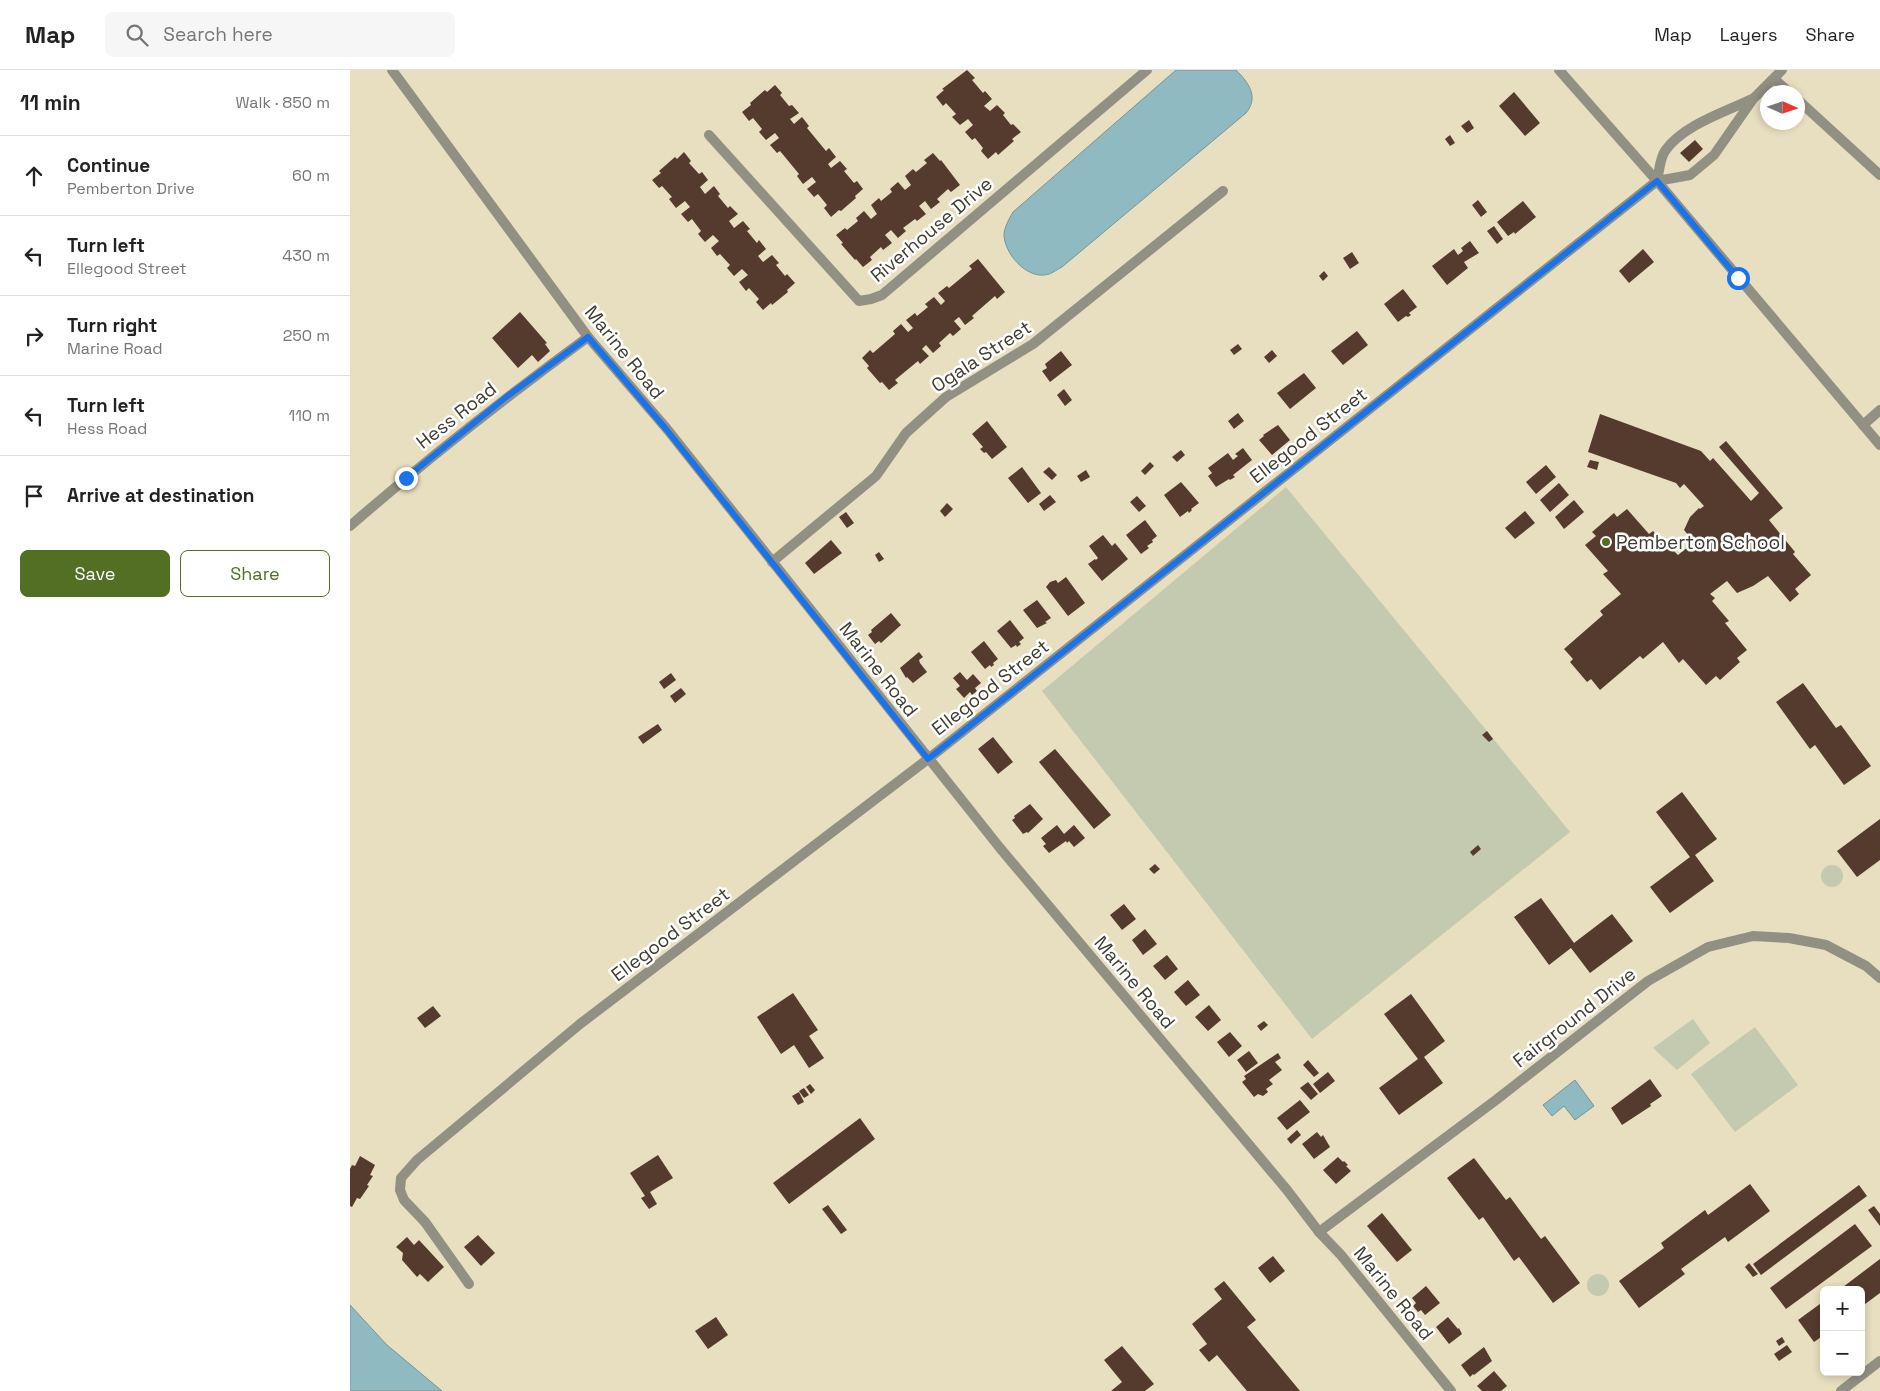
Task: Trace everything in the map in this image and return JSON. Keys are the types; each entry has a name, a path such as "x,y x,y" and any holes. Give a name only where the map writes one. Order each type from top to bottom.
{"street":[{"name":"Marine Road","path":"392,70 588,337 666,429 1000,848 1287,1190 1319,1232 1341,1256 1451,1391"},
{"name":"Riverhouse Drive","path":"709,135 859,301 882,295 1147,70"},
{"path":"1559,70 1657,181 1880,445"},
{"path":"1657,181 1690,175 1707,162 1753,99 1782,70"},
{"path":"1774,79 1781,85"},
{"path":"1657,181 1664,151 1678,139 1699,124 1753,99"},
{"path":"1805,106 1880,175"},
{"name":"Ellegood Street","path":"469,1284 425,1222 404,1200 400,1190 401,1178 417,1160 580,1024 928,759 1657,181"},
{"name":"Ogala Street","path":"772,562 876,476 906,433 946,397 1033,344 1223,191"},
{"name":"Hess Road","path":"350,526 505,398 588,337"},
{"path":"1863,424 1880,410"},
{"name":"Fairground Drive","path":"1319,1232 1496,1100 1648,981 1708,947 1753,936 1789,938 1826,946 1866,966 1880,978"},
{"path":"1841,1391 1854,1387 1880,1361"}],"green space":[{"path":"1286,487 1570,832 1312,1039 1042,691"},
{"path":"1828,865 1836,865 1843,872 1843,880 1836,887 1828,887 1821,880 1821,872"},
{"path":"1693,1019 1710,1043 1677,1070 1653,1048"},
{"path":"1755,1027 1798,1085 1735,1132 1691,1074"},
{"path":"1598,1274 1606,1277 1609,1285 1606,1293 1598,1296 1590,1293 1587,1285 1590,1277"}],"water":[{"path":"1176,70 1236,70 1251,90 1252,101 1250,107 1246,113 1062,267 1044,275 1037,275 1023,268 1012,256 1005,241 1005,228 1013,212"},
{"path":"1575,1080 1594,1106 1575,1120 1564,1106 1552,1116 1543,1105"},
{"path":"350,1305 387,1345 442,1391 350,1391"}],"building":[{"path":"967,70 975,78 972,80 983,93 985,91 992,99 984,106 990,111 997,105 1005,113 1003,115 1011,125 1013,124 1021,132 998,155 996,152 988,159 981,151 983,148 975,138 972,140 965,132 973,125 968,119 960,125 952,117 956,114 946,103 943,106 936,97 944,90 942,89"},
{"path":"775,85 789,106 792,105 799,113 790,119 794,124 802,117 809,126 807,128 826,151 829,148 836,157 828,164 831,168 840,161 847,169 844,171 854,183 857,181 863,189 855,196 856,198 831,217 824,208 827,205 818,194 814,197 807,189 816,182 812,177 803,184 797,176 799,174 780,151 777,153 770,145 779,138 775,133 766,140 759,132 762,129 753,118 749,121 742,112 765,90 767,92"},
{"path":"1514,92 1540,123 1525,136 1499,106"},
{"path":"1469,120 1474,128 1467,133 1461,126"},
{"path":"1450,135 1455,143 1450,146 1445,139"},
{"path":"1695,140 1703,149 1689,162 1680,153"},
{"path":"684,152 691,161 689,163 699,174 702,172 708,180 700,187 705,194 714,186 720,194 718,196 728,208 730,206 738,214 729,221 734,228 743,221 750,229 747,231 757,243 759,240 766,249 758,256 763,262 772,255 779,263 776,265 785,276 787,274 795,283 787,290 788,292 763,310 756,302 759,299 749,288 746,291 739,282 748,275 742,269 734,276 727,268 730,265 720,254 717,256 711,248 719,241 713,235 705,242 698,234 701,231 692,219 688,222 681,214 690,207 685,201 676,208 669,199 672,197 662,186 659,188 652,180 675,157 677,159"},
{"path":"933,153 941,160 960,185 951,192 948,189 937,199 940,202 931,209 925,201 919,206 926,214 903,228 906,231 898,238 891,230 885,235 892,243 883,250 881,247 870,257 872,260 863,267 841,244 843,243 836,235 845,228 847,230 858,221 856,218 864,211 871,219 877,214 871,205 879,198 881,201 892,192 890,189 898,182 905,190 911,185 905,176 913,169 916,172 927,163 924,160"},
{"path":"1478,200 1487,212 1481,217 1472,205"},
{"path":"1523,201 1536,217 1515,234 1514,232 1508,236 1497,222"},
{"path":"1494,226 1503,239 1497,244 1487,231"},
{"path":"1470,241 1479,253 1464,262 1468,268 1447,285 1432,266 1454,249 1458,255 1463,251 1461,248"},
{"path":"1643,249 1654,262 1629,283 1619,271"},
{"path":"1352,252 1359,263 1350,269 1343,258"},
{"path":"978,259 1005,292 997,299 995,296 972,316 974,318 965,325 959,317 954,321 961,329 953,336 950,333 939,343 941,346 933,353 926,345 922,349 929,356 920,364 918,361 895,380 898,383 889,390 867,368 869,366 862,358 870,350 873,353 895,334 893,331 901,324 908,332 913,328 906,320 915,313 917,316 928,307 925,304 934,297 941,305 945,301 938,293 947,286 949,288 972,269 969,266"},
{"path":"1324,271 1328,276 1323,281 1319,276"},
{"path":"1403,289 1417,307 1409,313 1411,315 1398,322 1384,304"},
{"path":"520,312 547,343 545,344 550,351 538,362 532,355 518,368 492,338"},
{"path":"1357,331 1368,345 1343,365 1331,351"},
{"path":"1238,344 1242,349 1234,355 1230,350"},
{"path":"1272,350 1277,356 1269,363 1264,357"},
{"path":"1061,351 1072,365 1050,382 1042,371 1047,368 1045,364"},
{"path":"1304,373 1316,388 1290,409 1277,393"},
{"path":"1064,389 1072,400 1065,406 1057,395"},
{"path":"1238,413 1244,421 1234,429 1228,421"},
{"path":"1600,414 1701,451 1710,461 1713,458 1751,501 1759,493 1719,447 1726,441 1783,508 1769,520 1795,552 1793,554 1811,575 1795,589 1799,594 1790,602 1768,576 1753,586 1737,593 1727,581 1710,594 1715,598 1712,601 1729,621 1725,623 1747,650 1737,658 1740,662 1720,680 1716,676 1706,685 1683,659 1679,663 1663,642 1643,659 1640,656 1600,690 1591,679 1587,682 1570,662 1573,659 1564,649 1603,615 1600,611 1621,594 1603,574 1608,571 1585,545 1596,536 1592,532 1614,513 1617,517 1627,509 1649,534 1653,531 1670,550 1672,549 1678,555 1694,542 1684,530 1690,517 1699,508 1704,506 1684,484 1680,488 1676,483 1588,452"},
{"path":"987,421 1007,447 992,459 986,452 984,453 980,449 983,447 972,434"},
{"path":"1278,425 1290,440 1272,455 1259,440"},
{"path":"1243,448 1252,460 1233,475 1235,477 1216,487 1208,476 1212,473 1208,468 1228,453 1233,460 1238,456 1235,454"},
{"path":"1181,450 1185,455 1177,462 1172,457"},
{"path":"1590,460 1599,462 1597,470 1587,467"},
{"path":"1150,462 1154,466 1145,475 1141,471"},
{"path":"1546,465 1556,477 1536,494 1526,482"},
{"path":"1022,467 1041,493 1028,503 1008,478"},
{"path":"1049,467 1057,475 1052,480 1043,472"},
{"path":"1086,470 1090,477 1081,482 1077,476"},
{"path":"1181,482 1199,503 1189,513 1188,511 1180,517 1164,495"},
{"path":"1559,483 1569,495 1550,512 1540,500"},
{"path":"1050,495 1056,502 1044,511 1039,504"},
{"path":"1137,496 1146,506 1139,512 1130,502"},
{"path":"1574,500 1584,512 1564,529 1555,517"},
{"path":"947,503 953,509 945,517 940,511"},
{"path":"1525,511 1535,523 1515,539 1505,528"},
{"path":"846,512 854,523 847,528 839,517"},
{"path":"1145,520 1157,536 1147,546 1149,548 1141,554 1126,535"},
{"path":"1103,535 1112,546 1115,543 1128,559 1102,581 1088,564 1098,558 1089,546"},
{"path":"831,540 842,553 814,574 805,563"},
{"path":"879,552 884,559 879,562 875,555"},
{"path":"1066,577 1085,603 1068,616 1046,587 1050,582 1056,580 1058,583"},
{"path":"1037,600 1051,618 1045,622 1047,623 1037,628 1023,610"},
{"path":"891,613 901,625 881,643 879,641 875,644 868,635 872,632 871,630"},
{"path":"1010,620 1024,638 1019,642 1021,644 1011,648 997,631"},
{"path":"984,641 998,659 993,663 994,665 991,667 990,665 985,669 971,652"},
{"path":"919,652 923,657 919,660 920,663 927,672 913,683 906,678 900,668"},
{"path":"960,672 967,680 973,674 981,683 975,688 977,691 972,695 970,692 964,698 956,689 960,686 953,678"},
{"path":"671,673 676,680 664,689 659,682"},
{"path":"1803,683 1836,728 1841,725 1871,766 1844,785 1815,745 1810,749 1776,702"},
{"path":"681,688 686,694 675,703 670,696"},
{"path":"658,724 662,730 643,744 638,737"},
{"path":"1487,731 1493,739 1489,742 1482,735"},
{"path":"993,737 1013,762 998,774 978,749"},
{"path":"1055,749 1111,815 1094,829 1039,762"},
{"path":"1682,792 1717,839 1695,855 1714,881 1670,913 1650,887 1690,857 1656,812"},
{"path":"1030,804 1043,819 1028,833 1023,834 1012,820 1015,818 1014,816"},
{"path":"1880,819 1880,860 1857,877 1837,851"},
{"path":"1057,825 1064,834 1074,825 1085,838 1074,847 1069,841 1067,843 1066,841 1049,853 1043,846 1046,844 1041,838"},
{"path":"1478,845 1481,849 1473,856 1470,852"},
{"path":"1155,864 1160,869 1154,874 1149,869"},
{"path":"1541,898 1574,943 1612,914 1633,941 1590,973 1571,948 1549,965 1514,917"},
{"path":"1124,904 1136,919 1122,930 1110,915"},
{"path":"1145,929 1157,944 1143,955 1132,940"},
{"path":"1167,955 1178,969 1165,980 1153,966"},
{"path":"1188,980 1200,995 1186,1006 1174,992"},
{"path":"793,993 818,1030 809,1036 824,1058 809,1068 794,1045 781,1054 757,1017"},
{"path":"1411,994 1445,1041 1424,1057 1443,1083 1399,1115 1379,1088 1418,1059 1384,1014"},
{"path":"1209,1005 1221,1020 1208,1031 1195,1017"},
{"path":"433,1006 441,1016 425,1028 417,1018"},
{"path":"1264,1021 1268,1025 1261,1031 1257,1026"},
{"path":"1230,1032 1242,1046 1229,1057 1217,1042"},
{"path":"1249,1051 1258,1063 1246,1072 1237,1060"},
{"path":"1278,1053 1281,1058 1275,1062 1282,1070 1269,1080 1273,1084 1266,1089 1268,1092 1263,1096 1258,1094 1254,1097 1242,1082 1246,1079 1244,1076"},
{"path":"1308,1060 1319,1073 1314,1077 1303,1065"},
{"path":"1328,1072 1335,1081 1320,1093 1313,1084"},
{"path":"1650,1079 1662,1096 1650,1104 1651,1106 1622,1125 1611,1108"},
{"path":"1308,1082 1318,1094 1311,1100 1300,1088"},
{"path":"810,1084 815,1090 811,1094 806,1087"},
{"path":"804,1088 809,1095 804,1098 799,1091"},
{"path":"799,1092 804,1102 798,1105 792,1096"},
{"path":"1300,1100 1310,1112 1287,1130 1277,1118"},
{"path":"860,1118 875,1139 789,1204 773,1183"},
{"path":"1297,1130 1301,1135 1291,1144 1287,1139"},
{"path":"1317,1132 1321,1137 1323,1135 1330,1147 1314,1159 1302,1144"},
{"path":"658,1155 673,1178 650,1192 657,1204 649,1209 641,1198 645,1196 630,1173"},
{"path":"360,1156 375,1165 370,1175 373,1176 367,1185 369,1186 360,1199 357,1198 352,1207 350,1206 350,1169 352,1165 355,1166"},
{"path":"1338,1157 1348,1165 1346,1166 1351,1171 1336,1184 1323,1170"},
{"path":"1474,1158 1506,1200 1510,1197 1541,1239 1545,1236 1580,1283 1553,1303 1519,1257 1514,1261 1483,1217 1479,1220 1447,1178"},
{"path":"1750,1184 1770,1211 1728,1242 1725,1237 1681,1269 1685,1274 1639,1308 1619,1281 1664,1248 1661,1243 1705,1210 1708,1215"},
{"path":"1859,1185 1867,1196 1761,1275 1753,1264"},
{"path":"828,1205 847,1230 841,1234 822,1209"},
{"path":"1874,1206 1880,1214 1880,1226 1868,1210"},
{"path":"1382,1213 1412,1250 1397,1262 1367,1226"},
{"path":"1855,1224 1872,1246 1786,1309 1770,1288"},
{"path":"478,1235 495,1253 481,1266 464,1247"},
{"path":"407,1237 414,1245 419,1240 444,1267 428,1282 420,1274 417,1277 402,1260 403,1253 396,1247"},
{"path":"1273,1256 1285,1271 1270,1283 1258,1268"},
{"path":"1880,1259 1880,1293 1865,1304 1865,1286 1844,1286"},
{"path":"1749,1263 1758,1274 1753,1277 1745,1267"},
{"path":"1224,1281 1256,1320 1247,1327 1300,1391 1247,1391 1217,1355 1209,1362 1199,1350 1207,1344 1192,1324 1222,1299 1214,1289"},
{"path":"1426,1286 1440,1303 1425,1315 1421,1310 1418,1312 1413,1306 1416,1303 1412,1298"},
{"path":"1820,1304 1820,1338 1814,1342 1798,1320"},
{"path":"716,1317 728,1335 708,1349 695,1331"},
{"path":"1448,1317 1462,1334 1449,1344 1436,1327"},
{"path":"1782,1337 1785,1342 1779,1346 1776,1341"},
{"path":"1787,1345 1792,1352 1779,1361 1774,1354"},
{"path":"1122,1346 1154,1384 1145,1391 1111,1391 1122,1382 1104,1360"},
{"path":"1484,1347 1492,1361 1470,1377 1461,1365"},
{"path":"1494,1371 1507,1386 1501,1391 1482,1391 1477,1386"}],"place":[{"name":"Pemberton School","path":"1606,542"}],"route":[{"path":"406,478 505,398 588,337 666,429 928,759 1657,181 1738,278"}]}
